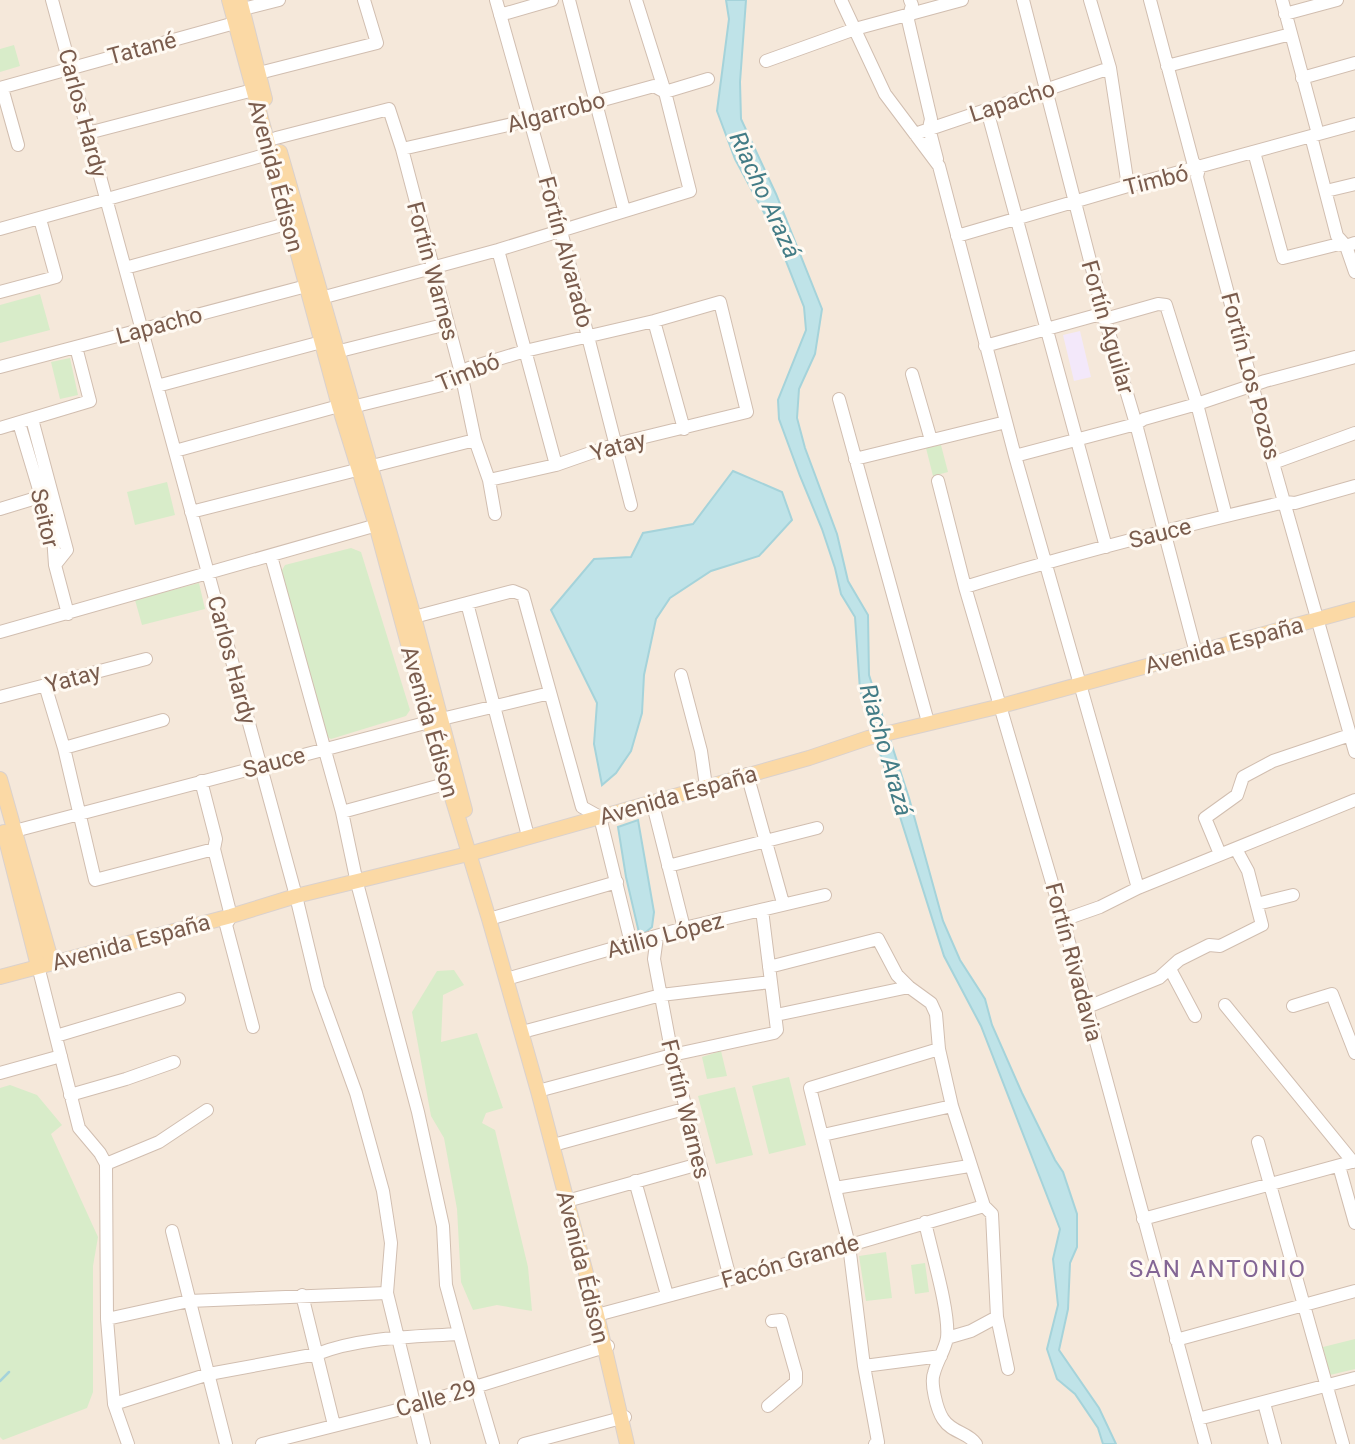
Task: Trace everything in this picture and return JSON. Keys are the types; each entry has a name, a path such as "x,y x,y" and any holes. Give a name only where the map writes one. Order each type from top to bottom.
{"main road":[{"name":"Avenida Édison","path":"229,0 241,13 294,222 315,289 345,406 381,524 507,978 557,1144 627,1444"},
{"name":"Avenida Édison","path":"381,524 414,617 435,720"},
{"name":"Avenida España","path":"0,977 231,916 296,896 472,853 809,758 892,731 1001,706 1355,609"},
{"path":"0,779 6,833"},
{"path":"0,818 45,964"},
{"name":"Avenida Édison","path":"507,978 526,1031 570,1200"},
{"name":"Avenida Édison","path":"623,1418 632,1444"}],"street":[{"name":"Carlos Hardy","path":"52,0 296,896 318,988 356,1093 383,1191 391,1243 387,1293 424,1444"},
{"name":"Tatané","path":"1,88 279,0"},
{"path":"88,133 258,84 377,43 364,0"},
{"name":"Fortín Alvarado","path":"496,0 561,231 631,505"},
{"path":"500,15 552,0"},
{"path":"569,0 624,210"},
{"path":"636,0 665,92"},
{"path":"841,0 885,94 939,166"},
{"path":"910,0 908,20 930,119 929,128 1015,456 1138,888"},
{"path":"766,61 855,29 962,0"},
{"name":"Fortín Aguilar","path":"1023,0 1105,318 1136,424 1196,653"},
{"path":"1090,0 1110,68 1128,186"},
{"name":"Fortín Los Pozos","path":"1150,0 1193,162 1199,169 1197,177 1255,387 1273,463 1355,752"},
{"path":"1282,0 1337,236 1350,245 1355,272"},
{"path":"1285,14 1337,0"},
{"path":"1167,66 1291,34"},
{"path":"1302,78 1355,63"},
{"name":"Lapacho","path":"915,134 1110,68"},
{"name":"Algarrobo","path":"402,149 530,120 654,86 665,92 708,79"},
{"path":"1,88 18,145"},
{"name":"Lapacho","path":"0,367 142,329 498,250 690,191 665,92"},
{"name":"Fortín Warnes","path":"276,148 389,109 461,373 475,440 489,480 495,514"},
{"path":"987,110 1106,547"},
{"name":"Timbó","path":"957,236 1355,124"},
{"path":"0,229 276,148"},
{"path":"1254,152 1283,258 1339,244 1350,245"},
{"path":"1326,191 1355,184"},
{"path":"0,292 56,277 40,219"},
{"path":"125,268 294,222"},
{"path":"498,250 556,464"},
{"name":"Timbó","path":"175,450 345,406 450,383 469,368 525,351 589,338 720,302 747,412"},
{"path":"985,346 1097,315 1105,318 1157,304 1166,305 1197,404 1226,516"},
{"path":"654,321 684,429"},
{"path":"157,386 330,345 447,324"},
{"path":"0,428 90,401 76,347"},
{"path":"1015,456 1136,424 1144,419 1355,357"},
{"path":"912,374 931,440"},
{"path":"839,399 928,722"},
{"name":"Yatay","path":"489,480 556,464 616,444 747,412"},
{"name":"Seitor","path":"25,421 47,495 55,565 68,614"},
{"path":"855,458 1006,422"},
{"path":"1273,463 1355,433"},
{"path":"191,512 475,440"},
{"name":"Fortín Rivadavia","path":"938,481 965,587 1063,920 1205,1444"},
{"name":"Sauce","path":"965,587 1045,562 1285,502 1295,503 1355,486"},
{"path":"0,509 47,495"},
{"path":"0,632 381,524"},
{"path":"271,556 342,812 357,883 418,1112 443,1226 446,1285 458,1334 493,1444"},
{"path":"414,617 513,591 523,596 582,807 600,817 631,943"},
{"path":"467,603 528,836"},
{"name":"Yatay","path":"0,697 146,659"},
{"path":"681,675 701,751 706,786"},
{"path":"46,685 64,748 95,880 214,849"},
{"name":"Sauce","path":"6,833 260,765 550,693"},
{"path":"64,748 163,720"},
{"path":"1220,855 1205,818 1237,795 1243,777 1273,761 1350,735"},
{"path":"747,774 783,903"},
{"path":"201,781 231,916 226,925 253,1027"},
{"path":"342,812 452,783"},
{"path":"1063,920 1355,800"},
{"path":"652,801 684,928"},
{"path":"668,866 817,828"},
{"path":"1085,1008 1158,978 1179,960 1209,945 1220,946 1262,925 1248,871 1236,849"},
{"path":"492,918 617,882"},
{"name":"Atilio López","path":"507,978 684,928 825,895"},
{"path":"1257,904 1293,895"},
{"path":"540,1090 672,1055 774,1033 777,1030 776,1014 762,910"},
{"name":"Fortín Warnes","path":"657,937 654,960 672,1055 730,1278"},
{"path":"769,968 878,939 897,975 931,1003 936,1014 939,1049 952,1106 969,1166 984,1206 992,1213 997,1317 1008,1369"},
{"path":"45,964 56,1035 79,1128 106,1164 107,1319 114,1404 128,1444"},
{"path":"1170,969 1195,1016"},
{"path":"526,1031 660,995 771,982"},
{"path":"776,1014 909,987"},
{"path":"1293,1006 1332,994 1355,1053"},
{"path":"56,1035 179,999"},
{"path":"1143,1219 1354,1162 1226,1005"},
{"path":"876,1437 849,1245 810,1088 939,1049"},
{"path":"0,1073 61,1056"},
{"path":"69,1095 174,1062"},
{"path":"823,1135 952,1106"},
{"path":"557,1144 684,1109"},
{"path":"106,1164 159,1142 207,1110"},
{"path":"1258,1142 1343,1444"},
{"path":"570,1200 699,1164"},
{"path":"835,1188 969,1166"},
{"path":"1339,1166 1355,1223"},
{"path":"635,1181 667,1295"},
{"name":"Facón Grande","path":"599,1315 984,1206"},
{"path":"925,1222 946,1314 947,1338 932,1376 942,1418 953,1431 972,1437 976,1444"},
{"path":"172,1231 226,1444"},
{"path":"1177,1340 1355,1291"},
{"path":"107,1319 189,1301 387,1293"},
{"path":"302,1295 334,1425"},
{"path":"947,1338 971,1331 997,1317"},
{"path":"768,1406 796,1382 796,1373 781,1320 772,1321"},
{"path":"114,1404 209,1374 397,1338 458,1334"},
{"name":"Calle 29","path":"262,1444 413,1406 606,1348"},
{"path":"864,1366 941,1356"},
{"path":"1198,1419 1355,1378"},
{"path":"1264,1403 1275,1444"},
{"path":"524,1444 560,1439 623,1418"}],"shaded area":[{"path":"0,0 1355,0 1355,1444 0,1444"},
{"path":"1080,331 1091,377 1074,381 1063,335"}],"green space":[{"path":"14,45 20,66 0,72 0,49"},
{"path":"40,294 50,330 0,343 0,305"},
{"path":"70,358 78,395 60,399 51,362"},
{"path":"941,445 948,472 933,476 926,448"},
{"path":"167,482 175,515 135,525 127,492"},
{"path":"351,548 361,552 410,710 406,716 331,739 325,736 281,572 285,565"},
{"path":"199,583 205,609 142,625 135,600"},
{"path":"454,970 464,985 443,995 441,1042 477,1033 503,1108 486,1113 482,1123 495,1130 528,1267 532,1311 497,1305 473,1310 461,1282 457,1209 444,1138 431,1116 412,1012 437,971"},
{"path":"721,1051 727,1076 707,1079 702,1057"},
{"path":"789,1077 806,1145 769,1154 752,1086"},
{"path":"10,1085 37,1095 62,1125 51,1134 98,1237 93,1266 93,1392 87,1408 3,1440 0,1437 0,1088"},
{"path":"735,1087 753,1155 716,1164 698,1096"},
{"path":"886,1252 892,1298 866,1301 859,1256"},
{"path":"925,1263 929,1292 915,1294 911,1265"},
{"path":"1355,1339 1355,1369 1330,1375 1323,1347"}],"water":[{"name":"Riacho Arazá","path":"726,0 746,0 740,82 741,119 776,194 822,309 815,354 799,389 797,418 805,448 837,534 848,581 868,615 869,675 909,798 943,921 960,960 985,999 992,1025 1022,1093 1063,1172 1077,1214 1077,1247 1070,1263 1068,1309 1059,1350 1099,1408 1116,1444 1103,1444 1098,1428 1075,1394 1057,1379 1047,1349 1058,1305 1053,1259 1060,1229 981,1026 944,956 860,690 855,617 841,594 822,529 779,419 778,400 806,330 804,307 775,233 735,159 717,111 729,19"},
{"path":"733,471 782,492 792,520 759,556 711,571 670,598 656,619 644,675 642,713 631,751 616,773 602,785 594,744 597,703 551,610 594,559 631,557 643,533 693,524"},
{"path":"638,820 654,912 652,927 640,937 618,827"}],"waterway":[{"path":"0,1381 9,1372"}],"district":[{"name":"SAN ANTONIO","path":"1218,1269"}]}
